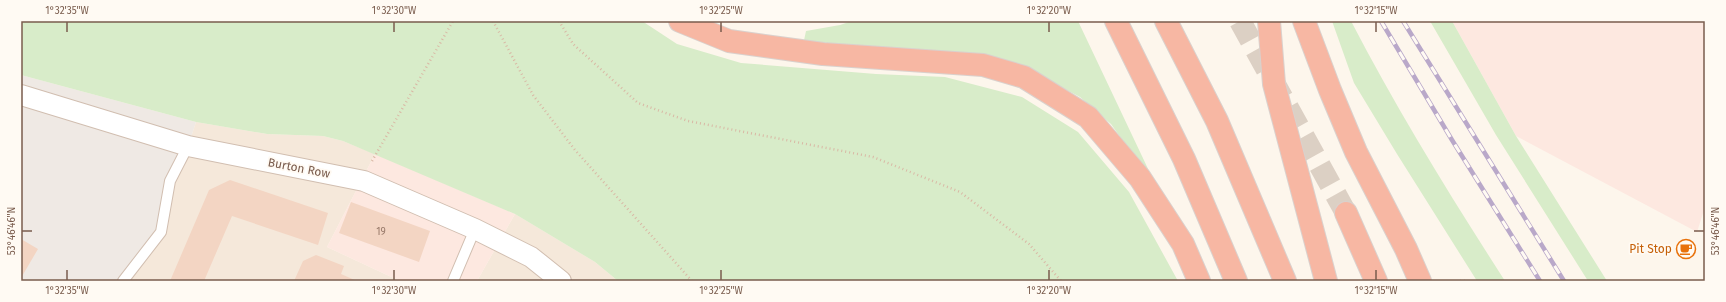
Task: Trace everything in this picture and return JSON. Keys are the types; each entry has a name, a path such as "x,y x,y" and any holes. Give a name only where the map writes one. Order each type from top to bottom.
{"highway":[{"path":"680,21 729,41 823,54 983,65 1024,78 1088,117 1144,185 1183,244 1199,281"},
{"path":"1116,21 1184,160 1236,281"},
{"path":"1166,21 1217,121 1285,281"},
{"path":"1269,21 1274,84 1326,281"},
{"path":"1304,21 1327,83 1356,152 1406,249 1420,281"},
{"path":"1346,213 1376,281"}],"street":[{"name":"Burton Row","path":"21,95 188,146 364,181 475,229 531,257 561,281"}],"lane":[{"path":"123,281 161,232 170,181 188,146"},
{"path":"454,281 475,229"}],"path":[{"path":"364,181 375,154 453,21"},
{"path":"493,21 533,95 574,150 692,281"},
{"path":"559,21 573,44 638,103 688,121 873,157 960,192 1029,244 1061,281"},
{"path":"1460,281 1468,281"}],"shaded area":[{"path":"1452,21 1705,21 1705,207 1697,232 1516,136"},
{"path":"21,75 196,122 188,146 176,168 161,232 123,281 21,281"},
{"path":"196,122 267,134 323,136 343,141 375,154 327,247 400,281 123,281 188,146"},
{"path":"375,154 515,214 477,281 400,281 327,247"},
{"path":"515,214 595,262 618,281 477,281"}],"green space":[{"path":"21,21 642,21 677,44 741,63 876,74 945,77 1022,97 1078,132 1129,192 1178,281 618,281 595,262 515,214 343,141 323,136 267,134 196,122 21,75"},
{"path":"852,21 1078,21 1150,173 1147,175 1111,124 1080,97 1031,71 803,45 806,31 840,25"},
{"path":"1332,21 1351,21 1425,153 1505,281 1477,281 1354,83"},
{"path":"1430,21 1452,21 1516,136 1607,281 1588,281 1496,135"}],"building":[{"path":"230,180 328,213 318,245 232,216 204,281 170,281 209,190"},
{"path":"351,202 430,231 419,262 339,233"},
{"path":"21,239 38,249 21,278"},
{"path":"316,255 344,266 341,274 357,281 294,281 303,261"}],"tunnel":[{"path":"1240,21 1346,213"}],"railway":[{"path":"1381,21 1452,140 1540,281"},
{"path":"1403,21 1564,281"}],"place":[{"name":"Pit Stop","path":"1686,249"}]}
